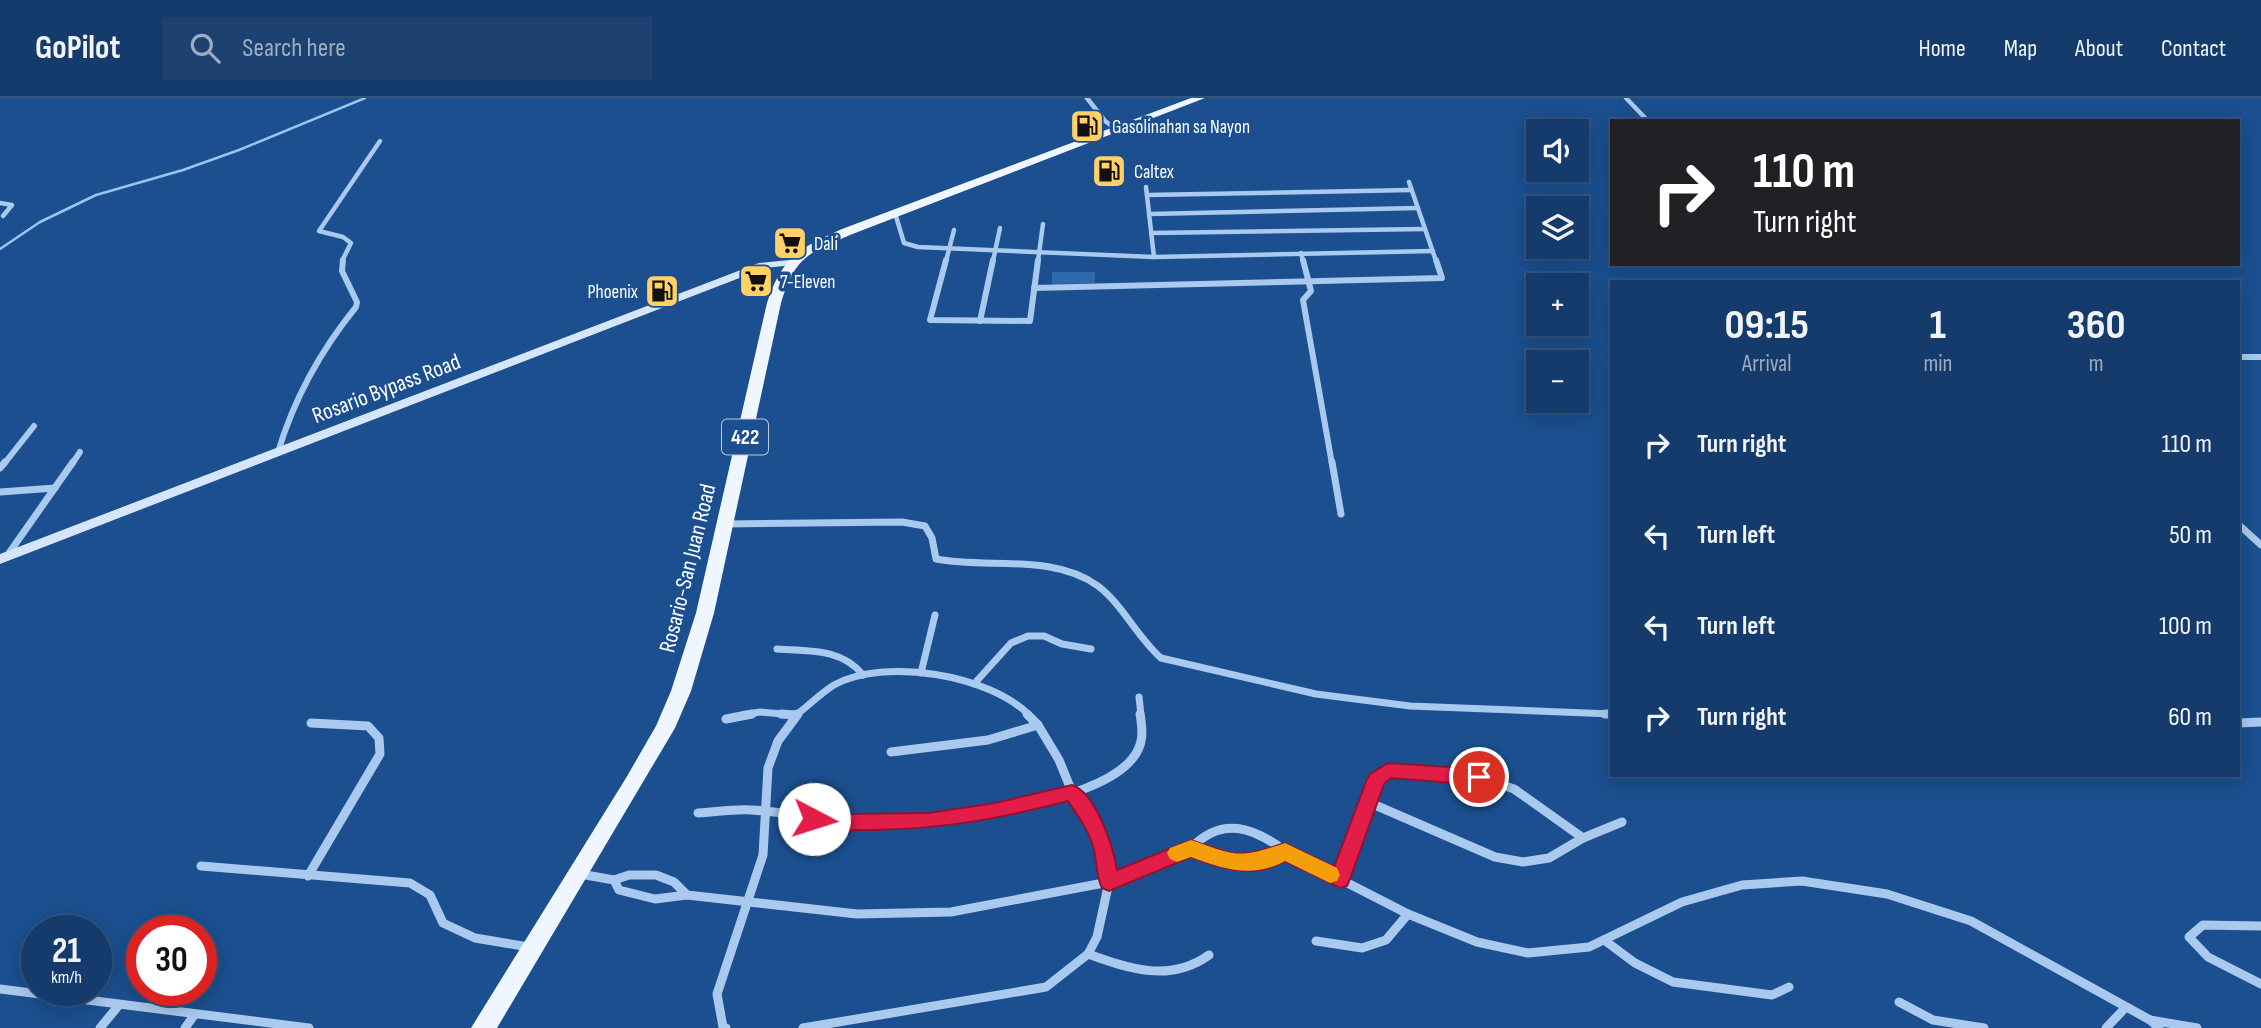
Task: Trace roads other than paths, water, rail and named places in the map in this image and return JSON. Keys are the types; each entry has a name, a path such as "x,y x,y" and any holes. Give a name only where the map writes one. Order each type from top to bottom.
{"main road":[{"path":"789,263 811,247 894,213 1200,98"},
{"name":"Rosario Bypass Road","path":"4,558 762,265 789,263"},
{"name":"Rosario-San Juan Road","path":"483,1028 579,874 665,728 681,691 694,656 726,524 774,303 789,263"}],"street":[{"path":"1087,98 1105,121 1116,129"},
{"path":"1626,98 1646,119"},
{"path":"278,452 288,418 329,340 356,307 357,302 341,271 341,264 351,243 343,237 319,231 380,141"},
{"path":"1034,288 1442,278 1409,183"},
{"path":"1146,187 1154,257"},
{"path":"1147,195 1411,190"},
{"path":"0,203 12,205 3,216"},
{"path":"1149,214 1418,208"},
{"path":"894,213 904,243 918,247 1154,257 1433,251"},
{"path":"954,230 930,320 1030,321 1043,224"},
{"path":"980,321 1000,228"},
{"path":"1152,233 1425,229"},
{"path":"1301,253 1311,291 1303,300 1341,514"},
{"path":"2240,357 2261,357"},
{"path":"0,468 34,426"},
{"path":"4,558 80,452"},
{"path":"0,492 55,488"},
{"path":"726,524 902,522 925,526 932,538 936,559 955,564 1013,564 1064,570 1097,585 1150,649 1161,658 1316,694 1410,706 1610,714"},
{"path":"2240,526 2261,545"},
{"path":"921,673 934,615"},
{"path":"974,684 1011,643 1028,636 1044,636 1062,644 1091,649"},
{"path":"778,649 819,652 847,659 859,667 863,675"},
{"path":"724,1028 716,994 764,855 768,768 778,741 796,715 835,685 863,675 888,671 921,673 974,684 996,692 1020,706 1038,725 1059,760 1072,792 1089,816 1104,848 1109,882 1097,937 1088,954 1046,987 803,1028"},
{"path":"698,813 747,810 848,822 928,821 995,811 1072,792 1105,780 1126,766 1139,750 1144,734 1139,719 1139,697"},
{"path":"726,719 760,712 796,715"},
{"path":"308,876 372,773 380,754 379,738 368,726 311,723"},
{"path":"2240,723 2261,723"},
{"path":"891,752 988,740 1038,725"},
{"path":"1340,879 1376,779 1388,771 1479,777 1514,789 1583,838"},
{"path":"1368,802 1495,858 1523,862 1549,858 1583,838 1622,822"},
{"path":"614,880 619,890 644,898 666,899 687,895 857,914 951,912 1109,882 1191,848 1200,835 1223,827 1249,830 1272,840 1285,851 1408,914 1477,942 1528,953 1589,947 1682,902 1742,885 1802,881 1887,894 1970,921 2150,1020 2158,1028"},
{"path":"1191,848 1224,861 1248,863 1271,859 1285,851"},
{"path":"201,866 410,883 430,895 443,923 475,938 534,948"},
{"path":"579,874 614,880 629,875 656,875 674,882 687,895"},
{"path":"1315,941 1362,948 1386,940 1408,914"},
{"path":"2261,926 2203,925 2189,937 2208,957 2261,984"},
{"path":"1604,940 1635,963 1673,982 1772,995 1789,987"},
{"path":"1088,954 1137,971 1172,973 1199,964 1209,955"},
{"path":"0,989 272,1026 309,1028"},
{"path":"1899,1002 1933,1020 1984,1028"},
{"path":"100,1028 118,1005"},
{"path":"2106,1028 2126,1007"},
{"path":"185,1028 195,1014"},
{"path":"2150,1020 2197,1028"}],"waterway":[{"path":"0,249 40,222 96,195 183,170 239,150 365,98"}],"place":[{"name":"Gasolinahan sa Nayon","path":"1087,126"},
{"name":"Caltex","path":"1109,171"},
{"name":"Dali","path":"790,243"},
{"name":"7-Eleven","path":"756,281"},
{"name":"Phoenix","path":"662,291"}]}
